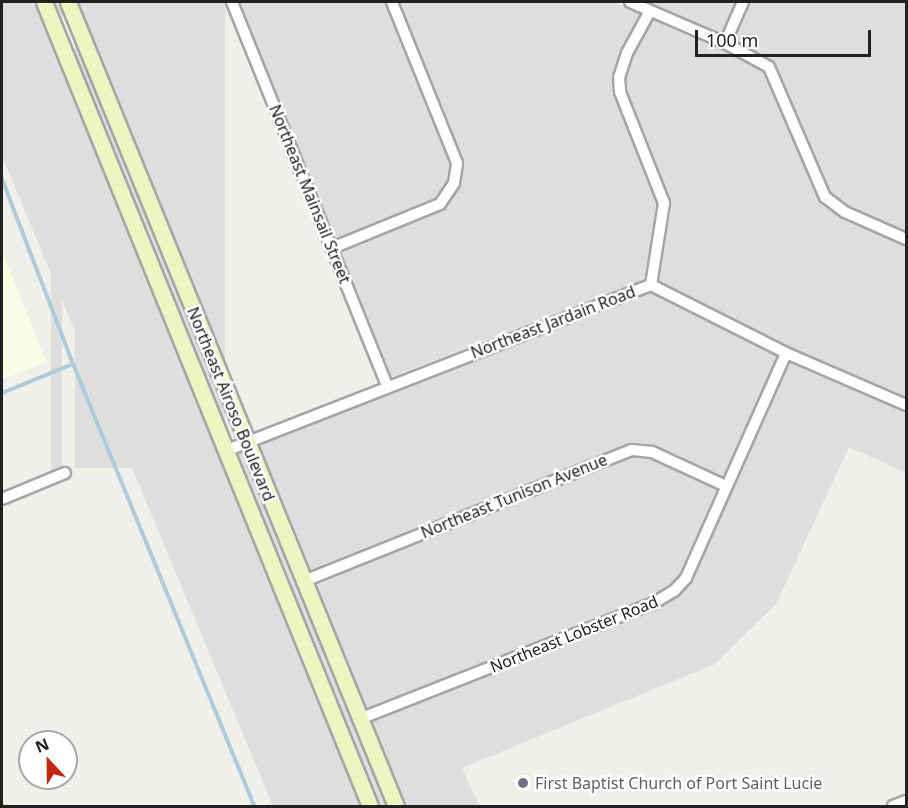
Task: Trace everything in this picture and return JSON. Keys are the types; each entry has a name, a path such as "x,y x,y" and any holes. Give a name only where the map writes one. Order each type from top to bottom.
{"main road":[{"name":"Northeast Airoso Boulevard","path":"44,2 370,807"},
{"name":"Northeast Airoso Boulevard","path":"68,2 246,443 362,718 396,807"}],"street":[{"name":"Northeast Mainsail Street","path":"231,2 387,386"},
{"path":"332,248 440,204 454,183 456,163 392,2"},
{"path":"630,2 763,62 773,74 813,174 825,197 845,212 906,239"},
{"path":"724,43 743,2"},
{"path":"650,11 627,52 619,77 620,92 663,203 651,285"},
{"name":"Northeast Jardain Road","path":"225,451 651,285 786,353 906,405"},
{"name":"Northeast Lobster Road","path":"362,718 667,597 686,578 786,353"},
{"name":"Northeast Tunison Avenue","path":"304,582 632,450 652,452 726,486"},
{"path":"2,499 65,473"},
{"path":"893,807 906,801"}],"shaded area":[{"path":"2,2 38,2 364,806 273,806 2,156"},
{"path":"51,2 62,2 62,478 51,478"},
{"path":"75,2 225,2 225,468 75,468"},
{"path":"238,2 386,2 450,164 448,180 436,198 335,239"},
{"path":"399,2 614,2 641,14 622,50 613,74 614,92 657,203 646,279 391,377 340,252 442,210 459,187 463,165"},
{"path":"645,2 736,2 721,35"},
{"path":"750,2 906,2 906,232 847,205 830,193 778,70 765,56 733,40"},
{"path":"653,19 764,72 820,201 843,218 906,246 906,398 788,347 658,281 669,201 626,91 625,79 633,56"},
{"path":"2,252 46,362 2,380"},
{"path":"651,292 777,356 723,478 654,446 632,443 306,573 255,447"},
{"path":"789,362 906,412 906,473 849,447 776,604 715,664 462,768 479,806 403,806 370,722 654,610 678,597 691,581"},
{"path":"243,451 390,806 377,806 234,455"},
{"path":"633,456 651,459 717,489 680,574 670,586 649,598 365,710 312,585"}],"waterway":[{"path":"2,179 73,364 254,806"},
{"path":"2,393 73,364"}],"place":[{"name":"First Baptist Church of Port Saint Lucie","path":"523,783"}]}
